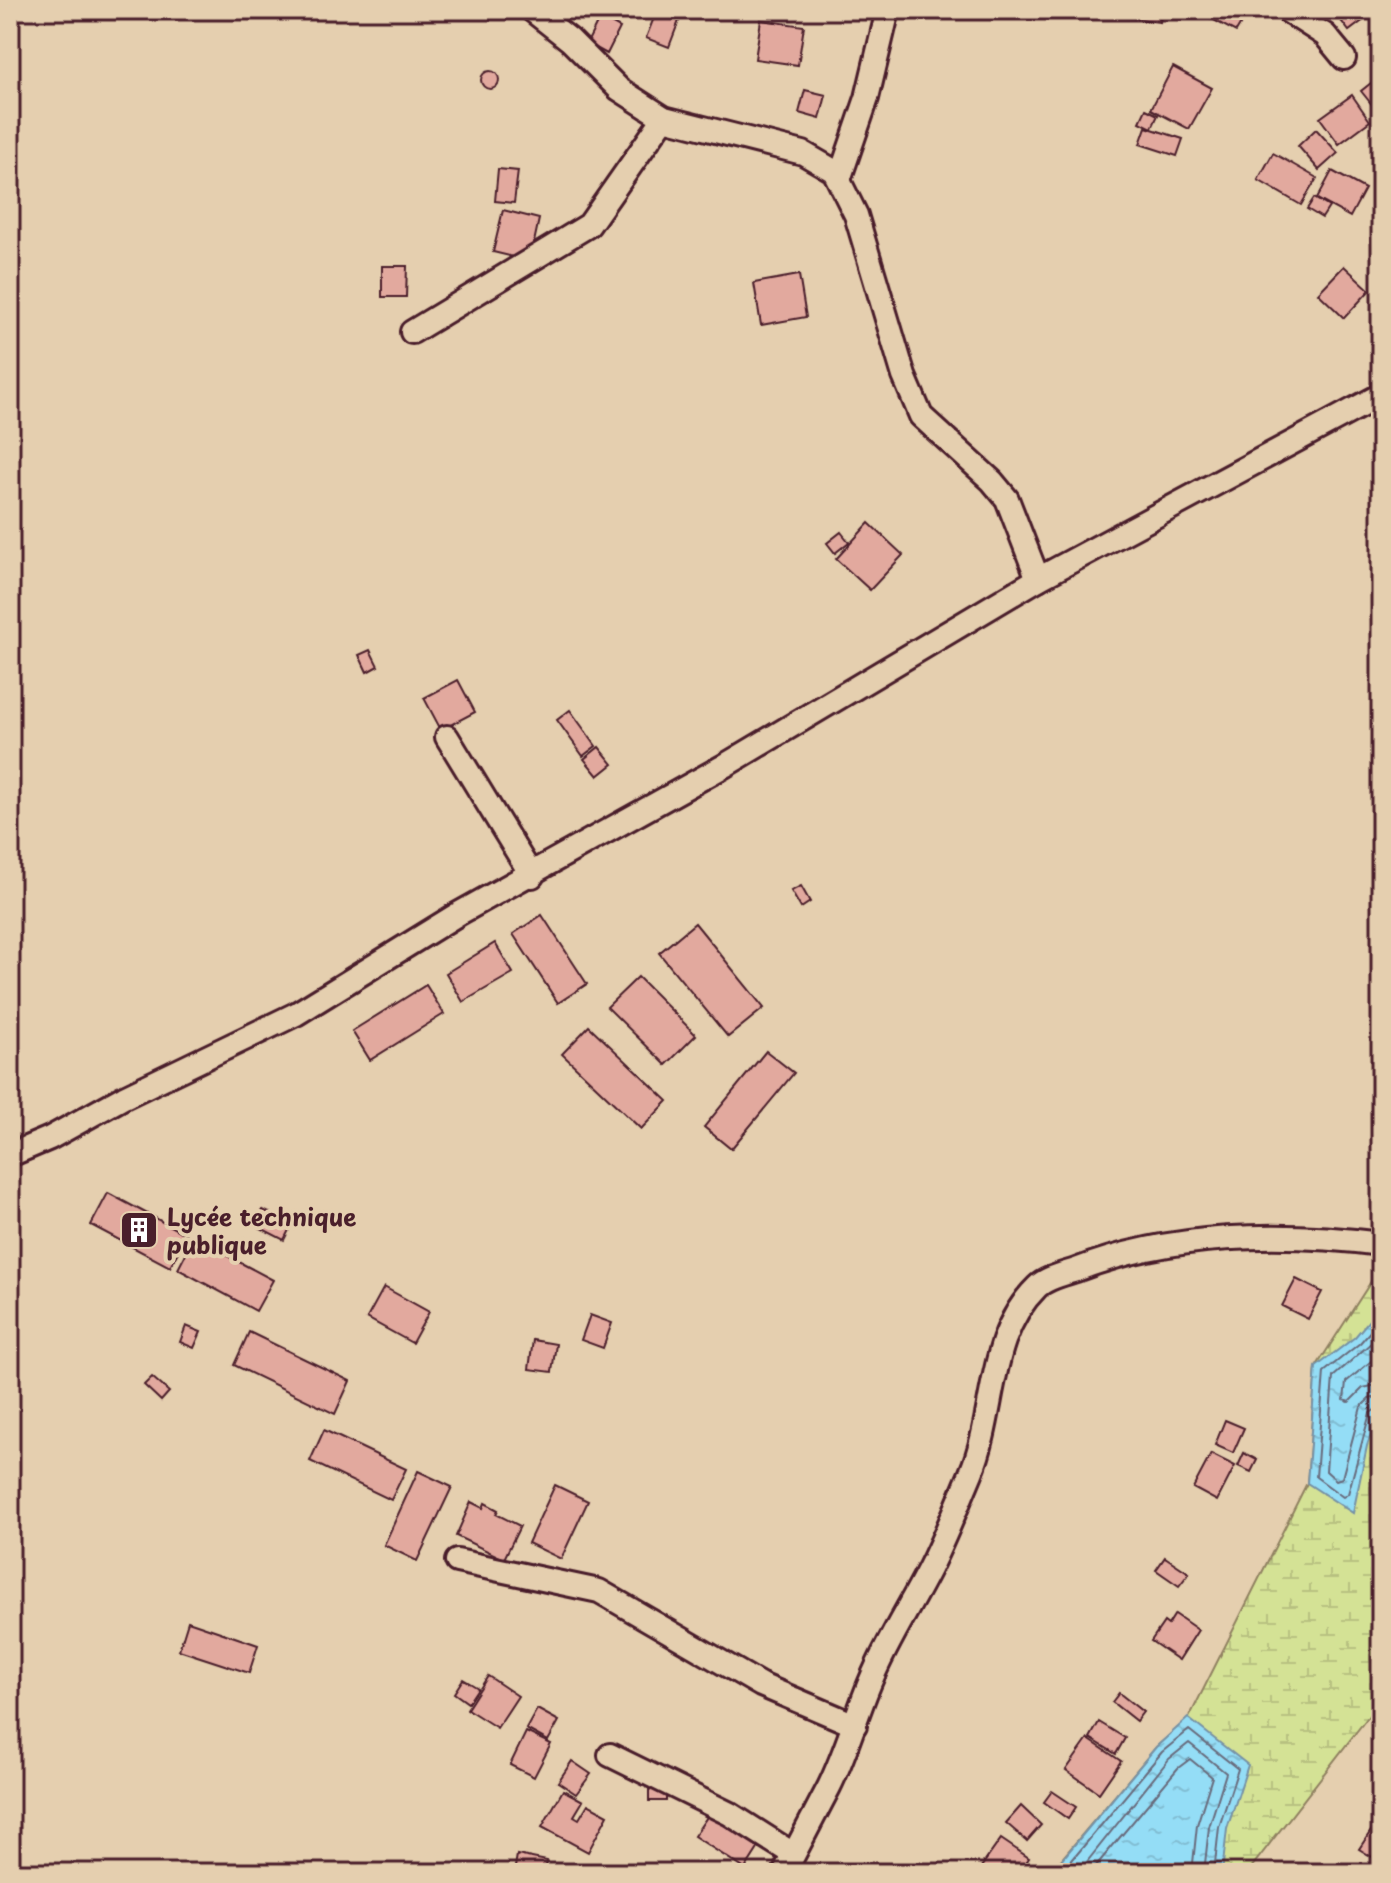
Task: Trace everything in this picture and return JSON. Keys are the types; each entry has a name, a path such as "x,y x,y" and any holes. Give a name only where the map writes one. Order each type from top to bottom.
{"street":[{"path":"532,10 570,40 619,89 664,118 803,153 840,177 872,261 915,403 933,429 992,481 1007,499 1038,579"},
{"path":"840,177 867,98 888,10"},
{"path":"1286,10 1325,35 1344,58"},
{"path":"412,332 589,225 664,118"},
{"path":"10,1155 50,1138 124,1097 296,1014 458,914 532,876 608,829 724,766 1038,579 1381,395"},
{"path":"447,737 532,876"},
{"path":"610,1755 730,1814 788,1864 828,1789 871,1679 930,1566 972,1470 983,1439 996,1360 1021,1307 1040,1284 1099,1261 1188,1244 1268,1236 1331,1237 1381,1244"},
{"path":"457,1561 599,1591 761,1685 855,1725"}],"green space":[{"path":"1381,1266 1381,1700 1247,1873 1043,1873 1055,1867 1156,1747 1189,1718 1307,1483 1316,1367"}],"water":[{"path":"1381,1306 1381,1404 1367,1446 1353,1513 1307,1483 1316,1367 1355,1337"},
{"path":"1188,1718 1248,1765 1227,1829 1222,1873 1066,1873 1055,1868 1156,1747"}],"building":[{"path":"657,10 680,18 669,47 646,38"},
{"path":"1120,10 1162,10 1160,22 1119,16"},
{"path":"1214,10 1232,10 1245,17 1236,32 1210,18"},
{"path":"1333,10 1377,10 1349,31"},
{"path":"600,17 620,28 607,54 587,43"},
{"path":"761,20 804,26 798,65 755,59"},
{"path":"1173,67 1212,88 1189,129 1151,109"},
{"path":"490,71 499,80 490,89 481,80"},
{"path":"1381,75 1381,116 1361,91"},
{"path":"805,90 826,95 820,119 799,113"},
{"path":"1352,95 1370,121 1339,144 1320,118"},
{"path":"1146,109 1158,115 1152,128 1140,122"},
{"path":"1146,127 1183,139 1177,156 1140,144"},
{"path":"1316,129 1338,153 1319,170 1298,146"},
{"path":"1273,153 1317,178 1301,205 1258,180"},
{"path":"498,169 518,171 514,203 495,201"},
{"path":"1332,171 1365,189 1350,217 1317,199"},
{"path":"1314,198 1329,207 1322,218 1307,209"},
{"path":"503,210 539,219 530,261 493,252"},
{"path":"382,266 407,266 406,297 382,297"},
{"path":"1344,266 1370,290 1344,318 1318,293"},
{"path":"799,275 806,317 761,325 754,283"},
{"path":"869,523 903,555 870,590 836,559"},
{"path":"841,532 849,542 835,553 827,543"},
{"path":"370,650 378,666 367,672 359,655"},
{"path":"458,680 475,712 441,730 424,698"},
{"path":"570,710 596,746 583,756 557,720"},
{"path":"599,747 613,764 598,776 584,759"},
{"path":"801,886 810,902 801,908 791,891"},
{"path":"542,915 587,984 558,1003 513,934"},
{"path":"695,923 764,1008 728,1037 659,953"},
{"path":"495,943 513,973 463,1002 446,973"},
{"path":"638,977 696,1035 666,1065 607,1007"},
{"path":"426,985 444,1014 370,1060 352,1031"},
{"path":"589,1026 668,1101 641,1129 562,1054"},
{"path":"766,1051 794,1073 731,1149 704,1127"},
{"name":"Lycée technique publique","path":"108,1193 187,1235 170,1267 91,1225"},
{"path":"263,1210 292,1224 284,1240 255,1225"},
{"path":"194,1238 273,1280 256,1311 178,1269"},
{"path":"1296,1279 1322,1292 1308,1319 1282,1306"},
{"path":"384,1287 429,1312 412,1343 367,1318"},
{"path":"590,1315 612,1323 603,1348 581,1340"},
{"path":"186,1326 201,1332 194,1348 180,1342"},
{"path":"249,1332 350,1381 335,1414 234,1365"},
{"path":"533,1340 556,1344 552,1372 529,1369"},
{"path":"152,1377 169,1392 161,1401 144,1385"},
{"path":"1225,1420 1244,1428 1233,1453 1215,1445"},
{"path":"324,1430 406,1469 391,1500 310,1461"},
{"path":"1244,1453 1257,1460 1251,1472 1238,1466"},
{"path":"1211,1454 1235,1466 1217,1501 1193,1488"},
{"path":"418,1471 452,1487 417,1561 384,1545"},
{"path":"555,1485 588,1501 561,1559 528,1543"},
{"path":"471,1502 483,1508 485,1503 498,1510 496,1514 520,1526 504,1559 456,1536"},
{"path":"1165,1557 1189,1573 1179,1586 1156,1570"},
{"path":"1175,1614 1198,1630 1179,1660 1151,1641 1164,1622 1168,1625"},
{"path":"188,1621 258,1645 249,1673 179,1650"},
{"path":"488,1676 518,1696 497,1728 467,1709"},
{"path":"463,1679 478,1688 468,1703 454,1693"},
{"path":"1119,1693 1143,1712 1136,1721 1112,1702"},
{"path":"537,1709 559,1721 548,1741 526,1729"},
{"path":"1099,1722 1125,1738 1116,1754 1090,1738"},
{"path":"526,1732 551,1744 534,1777 510,1765"},
{"path":"1088,1739 1121,1761 1099,1793 1066,1770"},
{"path":"572,1761 591,1774 576,1794 558,1782"},
{"path":"649,1788 666,1788 666,1801 649,1801"},
{"path":"563,1790 583,1801 574,1816 579,1819 588,1804 608,1815 588,1852 542,1827"},
{"path":"1052,1791 1076,1807 1068,1819 1044,1802"},
{"path":"1021,1806 1041,1825 1027,1841 1006,1823"},
{"path":"709,1814 759,1847 745,1869 694,1836"},
{"path":"1375,1825 1381,1829 1381,1843 1372,1857 1359,1849"},
{"path":"1001,1839 1029,1858 1019,1873 979,1870"},
{"path":"517,1855 547,1861 545,1873 514,1873"}],"place":[{"name":"Lycée technique publique","path":"139,1230"}]}
